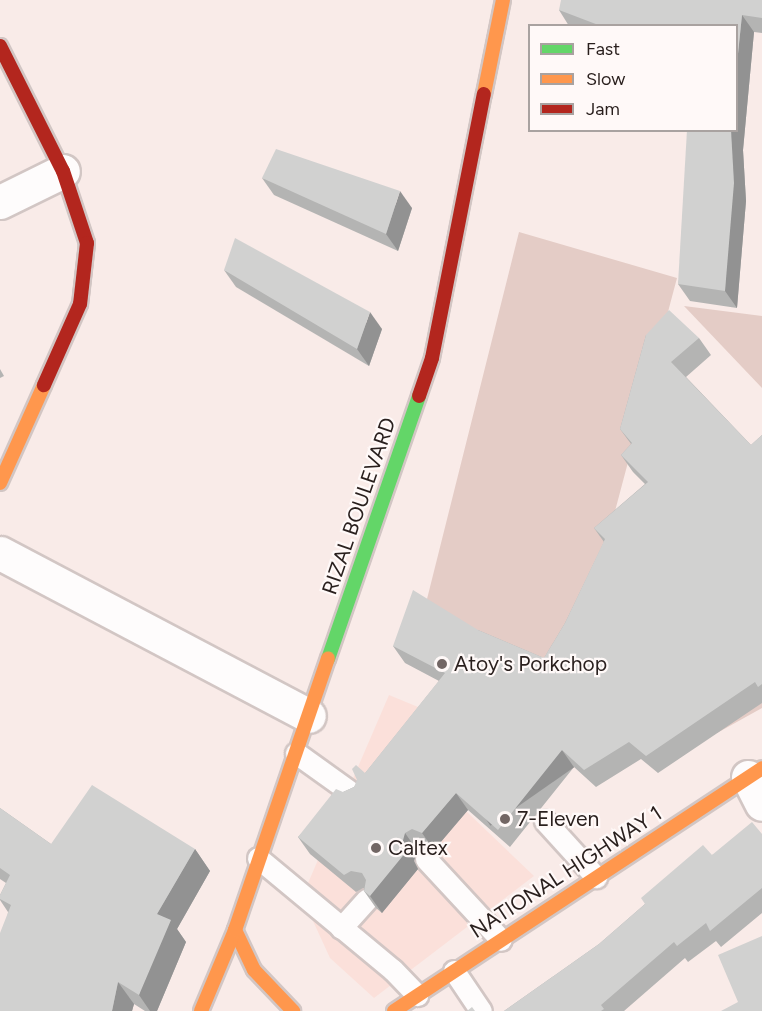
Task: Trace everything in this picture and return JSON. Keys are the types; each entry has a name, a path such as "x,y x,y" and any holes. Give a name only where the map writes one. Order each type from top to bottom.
{"main road":[{"name":"RIZAL BOULEVARD","path":"201,1011 235,930 432,358 503,0"},
{"path":"0,46 63,171 87,243 81,304 0,483"},
{"name":"NATIONAL HIGHWAY 1","path":"394,1011 596,877 757,783"},
{"path":"235,930 254,970 294,1011"}],"street":[{"path":"0,202 63,171"},
{"path":"0,552 309,716"}],"lane":[{"path":"296,753 356,796"},
{"path":"545,820 596,877"},
{"path":"258,858 393,970 417,995"},
{"path":"426,860 501,940"},
{"path":"341,928 366,900"},
{"path":"454,970 481,1011"}],"shaded area":[{"path":"519,232 677,278 606,545 762,696 762,708 717,733 526,724 425,607"},
{"path":"684,306 762,316 762,388"},
{"name":"Caltex","path":"389,695 435,714 445,791 534,876 374,998 330,958 302,897"}],"building":[{"path":"561,0 762,0 762,18 742,15 738,54 738,24 596,24 559,10"},
{"path":"687,132 731,132 734,183 725,291 678,284"},
{"path":"276,149 400,191 386,234 262,178"},
{"path":"235,238 370,312 357,349 224,270"},
{"path":"669,310 699,338 671,362 751,445 762,435 762,684 758,687 755,682 646,756 629,742 584,770 562,750 498,830 456,793 422,833 412,829 405,833 402,844 406,852 370,896 364,891 366,880 362,873 351,871 344,875 298,837 336,789 343,792 354,787 357,780 352,769 356,765 365,773 445,673 393,646 413,590 478,630 544,658 565,623 605,539 594,528 648,482 621,455 632,443 620,429 646,335"},
{"path":"92,785 195,849 157,914 171,920 139,995 118,982 112,1011 0,1011 0,933 11,905 0,899 10,875 0,868 0,808 51,844"},
{"path":"752,822 762,834 762,888 710,931 706,923 677,946 674,942 601,1005 604,1009 601,1011 504,1011 599,944 645,904 641,898 703,845 712,855"},
{"path":"762,936 762,1011 721,1011 738,1002 718,955"}],"traffic: fast":[{"path":"328,659 419,396"}],"traffic: slow":[{"path":"484,94 503,0"},
{"path":"0,483 44,385"},
{"path":"201,1011 235,930 328,659"},
{"path":"394,1011 762,768"},
{"path":"235,930 254,970 293,1011"}],"traffic: jam":[{"path":"0,46 63,171 87,243 80,304 44,385"},
{"path":"419,396 432,358 484,94"}],"place":[{"name":"Atoy's Porkchop","path":"442,664"},
{"name":"7-Eleven","path":"505,819"},
{"name":"Caltex","path":"376,848"}]}
